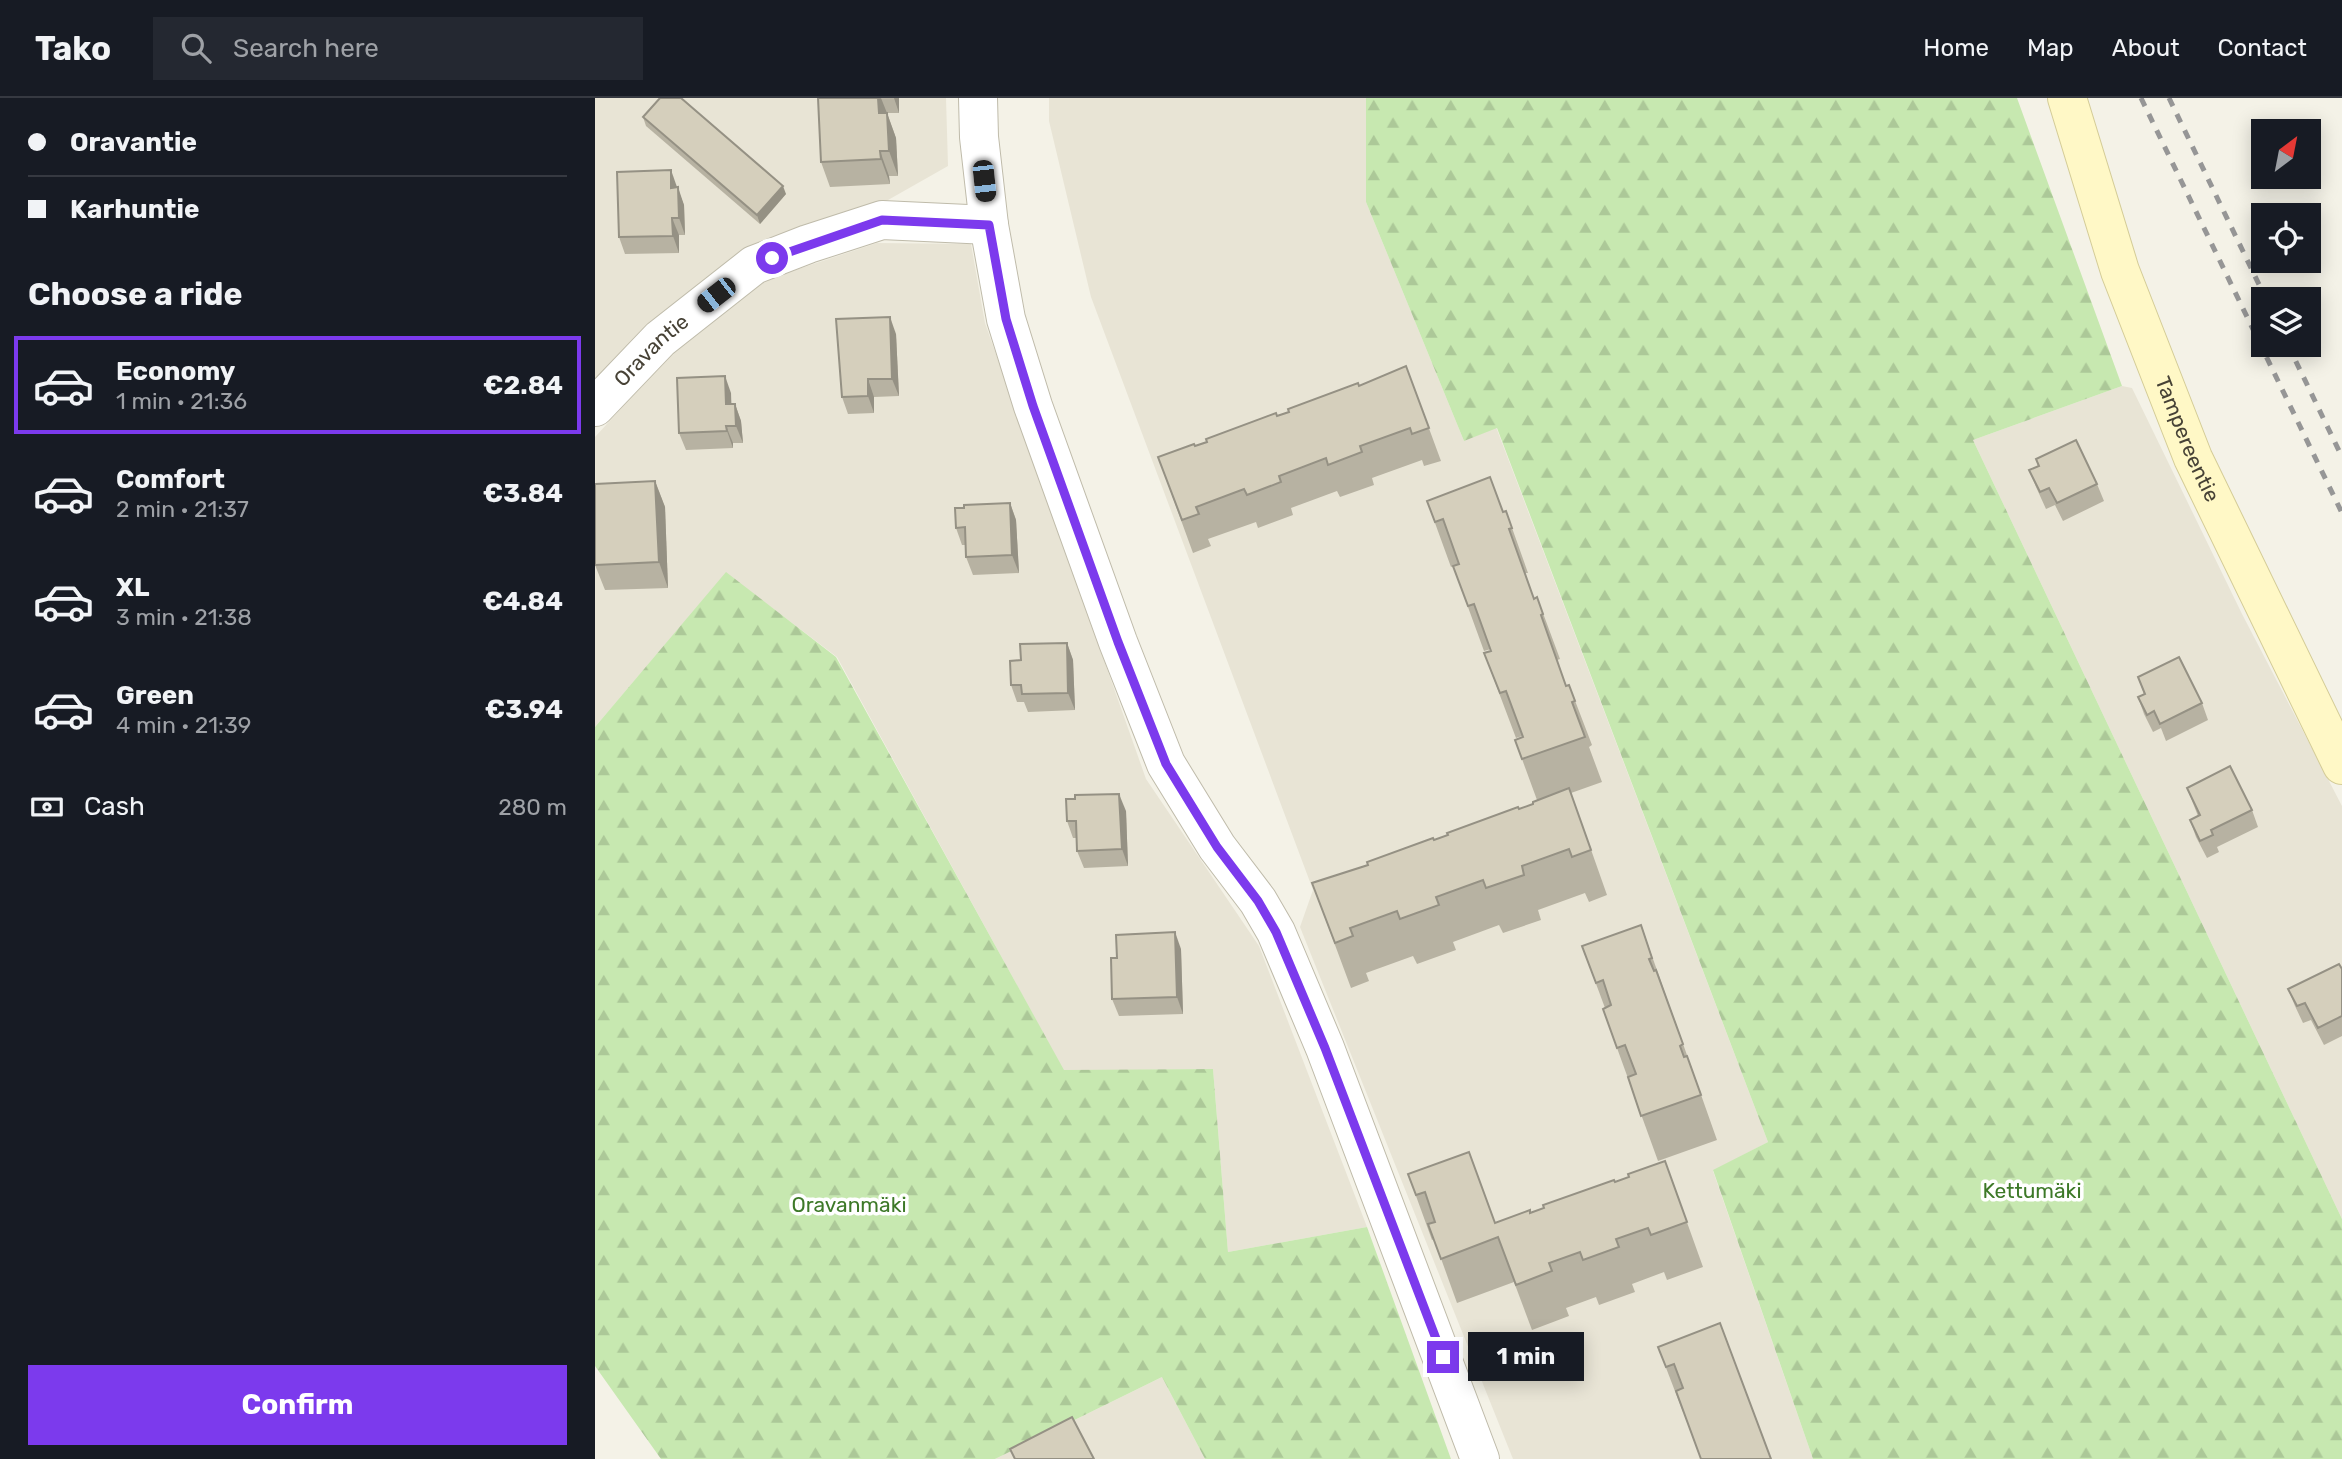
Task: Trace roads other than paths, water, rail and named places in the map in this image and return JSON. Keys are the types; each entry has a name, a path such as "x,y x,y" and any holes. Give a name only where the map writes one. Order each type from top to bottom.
{"main road":[{"name":"Tampereentie","path":"2067,98 2120,271 2193,458 2342,765"}],"street":[{"path":"978,98 979,137 989,225 1006,319 1033,406 1118,642 1166,764 1217,847 1258,901 1276,932 1330,1060 1480,1459"},
{"name":"Oravantie","path":"595,407 660,339 754,265 882,220 989,225"}],"railway":[{"path":"2141,98 2342,513"},
{"path":"2169,98 2260,287"},
{"path":"2294,357 2342,457"}],"park label":[{"name":"Kettumäki","path":"2032,1191"},
{"name":"Oravanmäki","path":"849,1205"}]}
